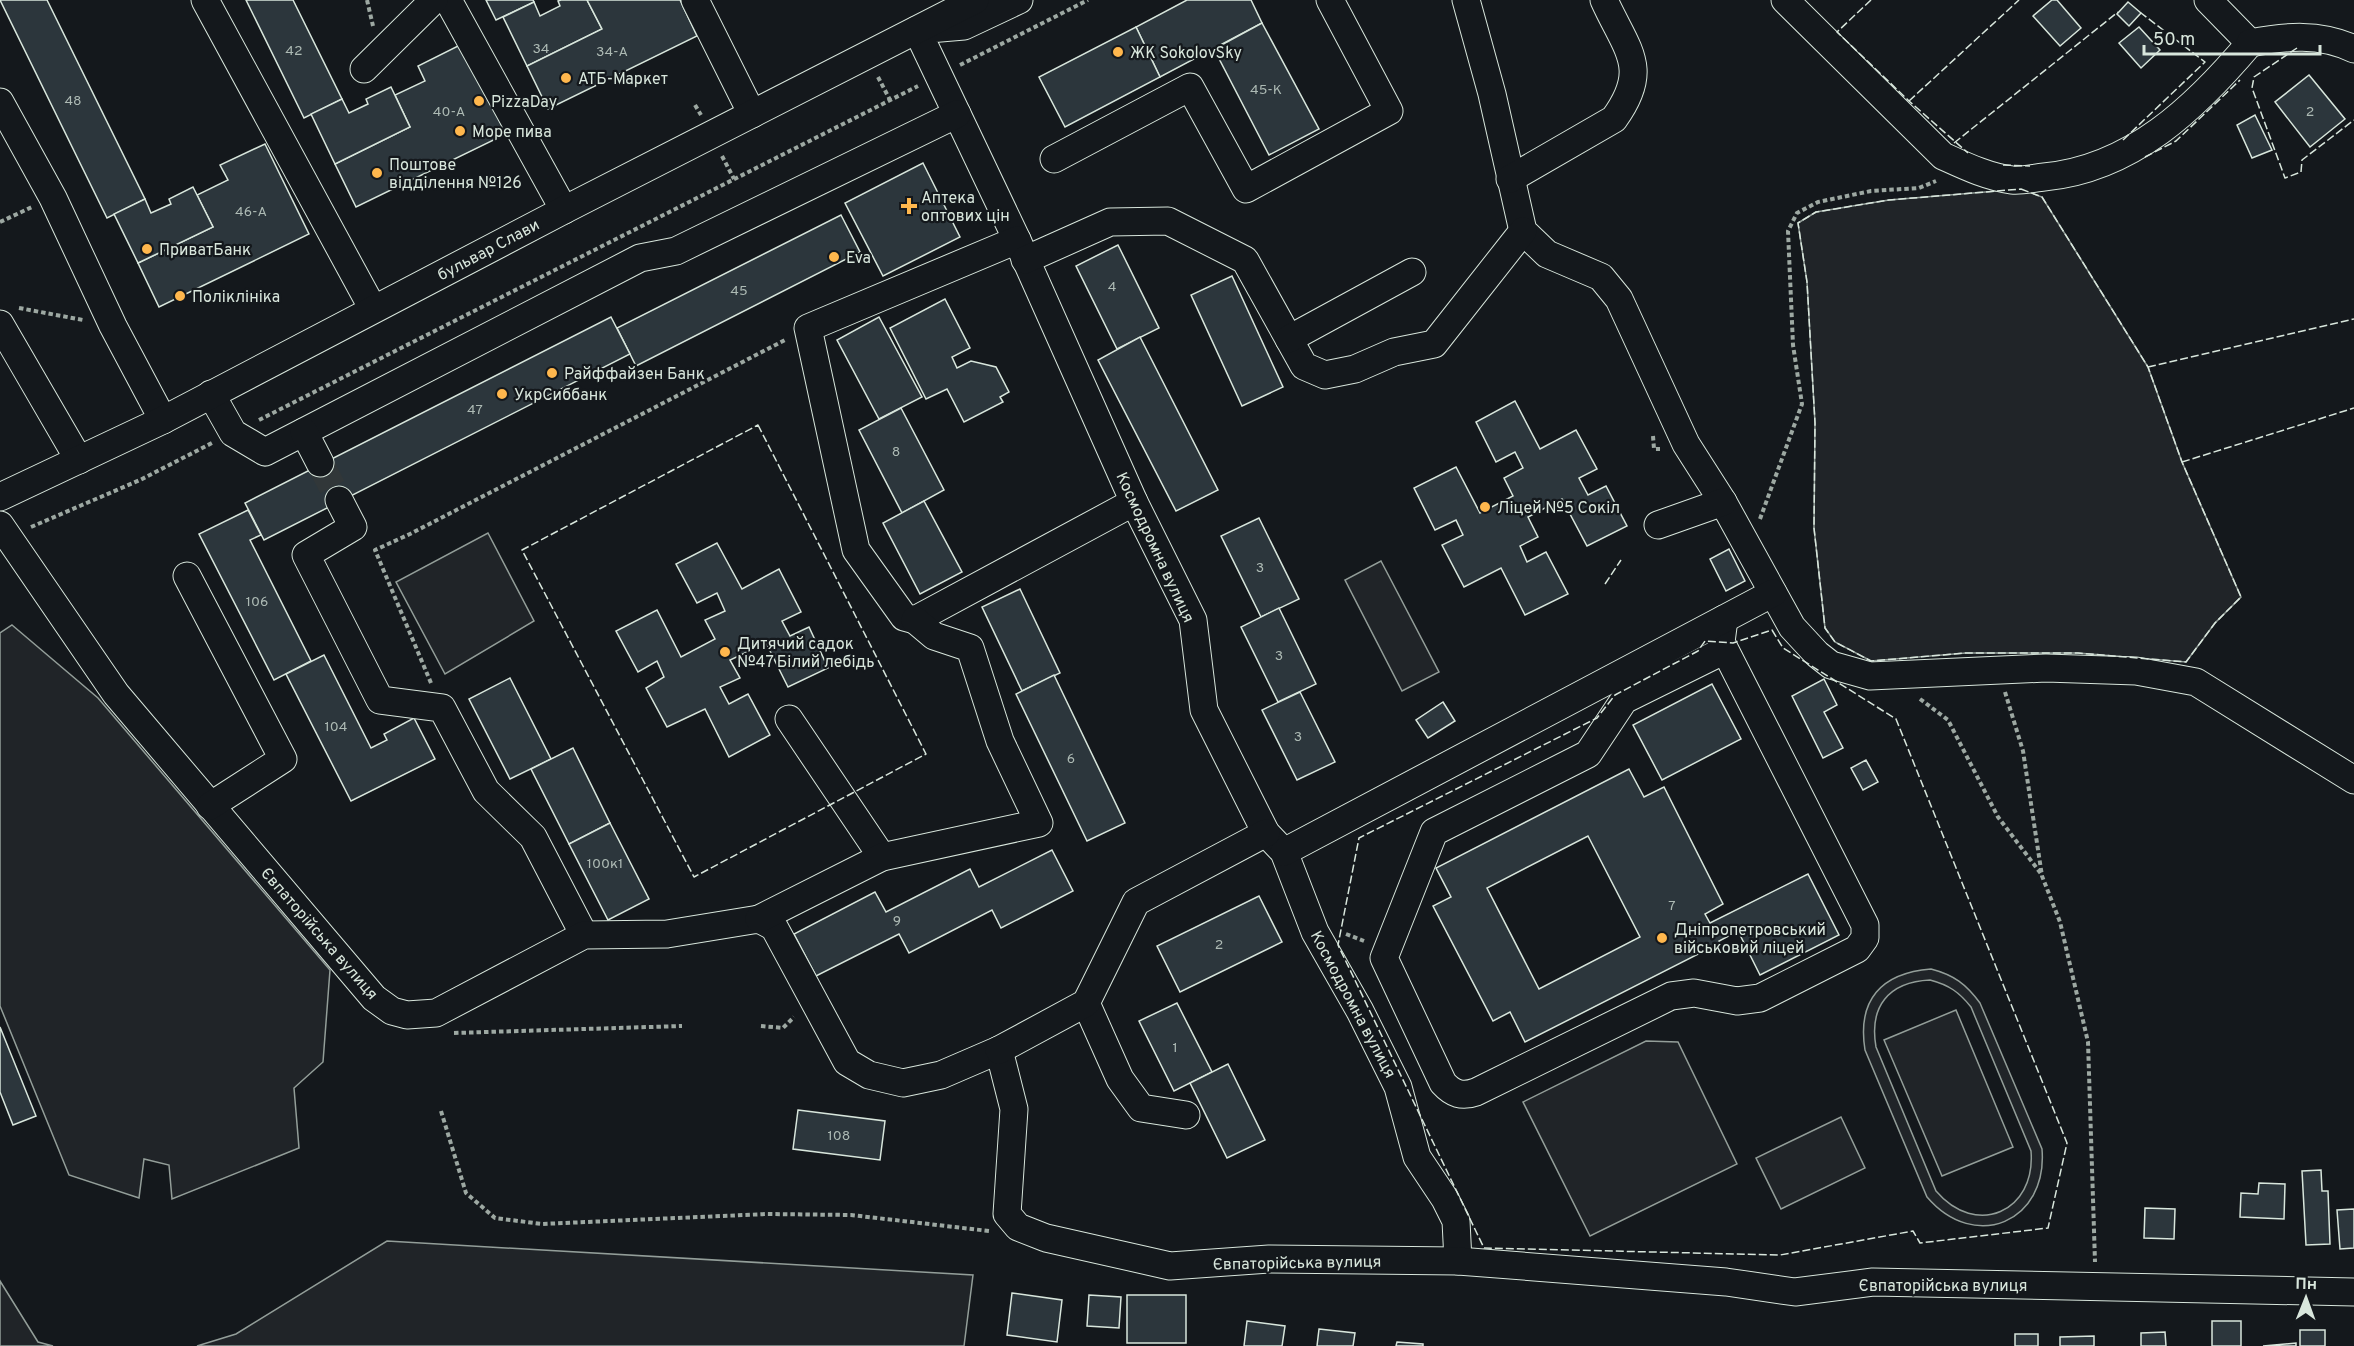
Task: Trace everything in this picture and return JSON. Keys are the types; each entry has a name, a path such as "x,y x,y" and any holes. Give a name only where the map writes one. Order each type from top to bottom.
{"street":[{"path":"205,0 373,309"},
{"path":"364,69 434,0"},
{"path":"448,0 564,210"},
{"path":"695,0 752,114"},
{"path":"917,30 964,26 1019,0"},
{"path":"1054,159 1190,87 1246,189 1389,111 1330,0"},
{"path":"1466,0 1492,94 1523,231 1547,254 1601,277 1619,299 1686,444 1723,502 1791,627 1831,665 1870,676 1890,677 2046,669 2136,671 2196,682 2354,780"},
{"path":"1510,179 1614,119 1624,104 1632,88 1635,72 1604,0"},
{"path":"1785,0 1943,156 1966,166 2013,180 2067,175 2115,158 2157,135 2213,86 2250,43 2289,36 2336,40 2354,49"},
{"path":"2208,0 2250,43"},
{"name":"бульвар Слави","path":"0,497 163,420 970,1"},
{"name":"Космодромна вулиця","path":"917,30 1021,250 1134,502 1193,620 1204,710 1266,833 1284,852 1328,932 1360,1011 1398,1087 1417,1157 1446,1199 1456,1221 1458,1261"},
{"path":"0,102 53,198 113,326 163,420"},
{"path":"211,394 233,433 265,452 640,258 675,251 957,114"},
{"path":"1134,502 915,620 904,617 856,550 808,328 1021,250 1110,222 1168,221 1245,260 1304,366 1325,375 1355,369 1394,352 1434,344 1523,231"},
{"path":"1289,339 1412,272"},
{"path":"6,315 79,460"},
{"path":"304,432 320,463"},
{"path":"339,500 352,527 306,555 380,700 441,708 486,791 533,837 584,935"},
{"path":"1658,525 1723,502"},
{"name":"Євпаторійська вулиця","path":"5,531 116,694 374,998 392,1011 407,1015 436,1013 584,935 667,934 759,919 882,857 1040,823 1000,741 970,648 934,636 915,620"},
{"path":"187,576 283,759 210,806"},
{"path":"1284,852 1773,593"},
{"path":"1724,619 1721,642 1865,924 1865,938 1857,949 1760,998 1737,1001 1694,993 1671,996 1476,1092 1467,1095 1449,1090 1443,1083 1384,958 1434,832 1588,754 1624,700 1725,650"},
{"path":"789,719 882,857"},
{"path":"759,919 774,927 847,1062 869,1076 903,1083 941,1075 999,1050 1086,1003 1136,902 1266,833"},
{"path":"1086,1003 1120,1079 1141,1108 1186,1114"},
{"name":"Євпаторійська вулиця","path":"999,1050 1014,1109 1007,1214 1018,1227 1046,1238 1170,1266 1269,1259 1458,1261 1726,1282 1795,1292 1873,1282 2354,1292"}],"path":[{"path":"5,531 140,480 1088,0"},
{"path":"1749,549 1802,404 1793,345 1788,231 1797,213 1818,202 1871,191 1919,188 1966,166"},
{"path":"0,222 53,198"},
{"path":"6,315 113,326"},
{"path":"441,708 375,550 808,328"},
{"path":"1998,671 2023,751 2042,876 2060,922 2088,1042 2096,1287"},
{"path":"1890,677 1948,720 1998,817 2042,876"},
{"path":"761,1026 783,1028 813,998"},
{"path":"453,1033 682,1026"},
{"path":"441,1111 466,1193 495,1218 542,1224 767,1214 851,1215 1000,1233"}],"shaded area":[{"path":"2021,189 2042,197 2148,367 2182,462 2241,597 2215,623 2186,662 2078,653 1966,653 1871,661 1835,642 1825,628 1814,528 1815,423 1807,282 1798,223 1816,212 1889,200"},
{"path":"488,533 534,621 445,674 396,582"},
{"path":"1381,561 1439,672 1402,691 1345,580"},
{"path":"12,625 98,698 330,970 323,1062 294,1088 299,1148 172,1199 169,1165 144,1159 139,1198 69,1175 0,1006 0,633"},
{"path":"1931,969 1953,977 1964,985 1980,1003 2042,1149 2041,1174 2033,1195 2021,1211 2005,1221 1986,1226 1966,1223 1946,1214 1927,1197 1865,1050 1863,1032 1869,1003 1886,983 1898,976","holes":["1930,980 1953,990 1971,1007 2031,1151 2030,1172 2024,1190 2014,1203 2000,1212 1985,1215 1968,1213 1952,1205 1936,1191 1876,1047 1876,1020 1885,999 1903,986 1915,982"]},
{"path":"1956,1010 2013,1147 1942,1176 1884,1040"},
{"path":"1646,1041 1678,1042 1737,1164 1590,1236 1523,1102"},
{"path":"1841,1117 1865,1168 1781,1209 1756,1158"},
{"path":"387,1241 973,1275 964,1346 197,1346 236,1334"},
{"path":"0,1281 38,1342 53,1346 0,1346"}],"building":[{"path":"0,0 47,0 145,199 107,218"},
{"path":"246,0 293,0 342,99 304,118"},
{"path":"486,0 533,0 534,2 496,20"},
{"path":"587,0 602,29 527,66 503,17 534,2 540,16 560,6 558,1"},
{"path":"587,0 680,0 697,36 548,109 527,66 602,29"},
{"path":"1187,0 1251,0 1262,23 1160,77 1136,27"},
{"path":"2052,0 2057,0 2081,28 2060,46 2033,16"},
{"path":"2128,2 2141,13 2129,26 2117,14"},
{"path":"1262,23 1319,129 1269,155 1214,49"},
{"name":"ЖК SokolovSky","path":"1136,27 1160,77 1065,127 1039,77"},
{"path":"2139,27 2160,50 2141,68 2119,43"},
{"path":"462,44 506,134 356,207 335,164 410,127 395,95 425,81 418,66"},
{"path":"2309,75 2345,119 2310,147 2275,102"},
{"path":"391,87 410,127 335,164 311,114 342,99 349,113 368,104 366,99"},
{"path":"2255,115 2272,150 2252,158 2237,125"},
{"path":"265,144 309,234 159,307 138,263 213,227 197,195 228,180 220,165"},
{"path":"923,163 960,237 883,276 845,203"},
{"path":"193,187 213,227 138,263 114,214 145,199 151,213 171,204 169,199"},
{"path":"841,215 860,252 636,366 617,328"},
{"path":"1118,245 1159,328 1117,349 1076,266"},
{"path":"1232,276 1283,387 1242,406 1191,295"},
{"path":"945,299 970,348 952,357 957,368 971,361 996,367 1009,392 1000,397 1003,402 964,422 947,389 926,399 890,328"},
{"path":"611,317 630,354 264,540 245,503"},
{"path":"879,317 922,397 879,419 837,340"},
{"path":"1140,337 1218,490 1176,511 1098,360"},
{"path":"1515,401 1540,449 1576,430 1597,469 1579,478 1588,495 1606,486 1627,526 1587,546 1562,499 1528,517 1538,537 1520,546 1527,562 1546,552 1568,594 1525,615 1501,568 1464,587 1442,545 1463,535 1456,520 1435,530 1414,488 1456,467 1480,513 1513,496 1504,478 1523,468 1515,452 1496,462 1476,422"},
{"path":"901,408 944,490 902,513 859,430"},
{"path":"924,501 962,572 920,594 883,523"},
{"path":"248,510 261,535 250,540 311,661 274,680 199,534"},
{"path":"1259,518 1299,599 1261,617 1221,536"},
{"path":"717,543 742,589 779,569 801,612 782,621 790,636 809,627 828,668 788,687 766,643 730,660 740,678 720,687 729,704 748,694 770,735 729,757 705,709 667,727 646,688 664,677 657,661 638,672 616,631 657,610 681,657 715,639 705,620 725,611 717,593 697,603 676,564"},
{"path":"1729,549 1745,581 1726,591 1710,559"},
{"path":"1020,589 1060,673 1022,691 982,607"},
{"path":"1279,608 1316,684 1278,702 1241,627"},
{"path":"324,655 371,748 387,740 384,734 414,718 435,759 351,801 286,674"},
{"path":"1054,675 1125,823 1087,841 1016,694"},
{"path":"510,678 551,759 510,779 469,699"},
{"path":"1824,679 1837,705 1824,712 1843,748 1823,758 1792,696"},
{"path":"1712,684 1741,739 1662,780 1633,725"},
{"path":"1300,692 1335,762 1297,780 1262,710"},
{"path":"1443,702 1455,721 1428,738 1416,720"},
{"path":"573,748 610,823 569,844 531,769"},
{"path":"1866,760 1878,782 1863,790 1851,768"},
{"path":"1629,769 1644,797 1664,787 1723,904 1705,914 1710,923 1808,874 1839,935 1760,975 1738,931 1719,941 1720,943 1525,1042 1510,1012 1493,1021 1433,906 1451,897 1436,868","holes":["1588,836 1640,937 1539,989 1487,888"]},
{"path":"610,823 649,899 608,920 569,844"},
{"path":"1052,850 1073,891 1001,928 992,910 909,953 899,934 816,976 794,934 875,892 886,912 970,869 979,887"},
{"path":"1259,896 1282,942 1180,992 1157,946"},
{"path":"1177,1003 1212,1072 1174,1091 1139,1021"},
{"path":"0,1027 36,1116 13,1125 0,1092"},
{"path":"1228,1064 1265,1140 1227,1158 1190,1083"},
{"path":"798,1110 885,1121 880,1160 793,1149"},
{"path":"2321,1170 2322,1191 2328,1191 2330,1244 2306,1245 2302,1171"},
{"path":"2259,1183 2285,1184 2284,1219 2240,1217 2241,1193 2258,1194"},
{"path":"2145,1208 2175,1209 2174,1239 2144,1238"},
{"path":"2354,1209 2354,1248 2340,1249 2337,1210"},
{"path":"1012,1293 1062,1300 1057,1342 1007,1335"},
{"path":"1089,1295 1121,1297 1119,1328 1087,1326"},
{"path":"1127,1295 1186,1295 1186,1343 1127,1343"},
{"path":"1247,1321 1285,1326 1282,1346 1244,1346"},
{"path":"2212,1321 2241,1321 2241,1346 2212,1346"},
{"path":"1319,1329 1355,1333 1353,1346 1317,1346"},
{"path":"2300,1330 2325,1330 2325,1346 2300,1346"},
{"path":"2165,1332 2166,1346 2141,1346 2141,1333"},
{"path":"2015,1334 2038,1334 2038,1346 2015,1346"},
{"path":"2094,1336 2094,1346 2060,1346 2060,1337"},
{"path":"1397,1342 1423,1344 1423,1346 1396,1346"},
{"path":"2296,1343 2296,1346 2263,1346"}],"tunnel":[{"path":"320,463 339,500"}],"fence":[{"path":"1871,0 1837,32 1909,101 1968,153"},
{"path":"1909,101 2019,0"},
{"path":"1954,143 2118,12"},
{"path":"2123,140 2205,62 2141,13"},
{"path":"2297,48 2254,77 2252,88 2285,178 2301,172 2302,160 2354,120"},
{"path":"2145,157 2176,141 2240,80"},
{"path":"2003,165 2030,166"},
{"path":"2021,189 2042,197 2148,367 2182,462 2241,597 2215,623 2186,662 2078,653 1966,653 1871,661 1835,642 1825,628 1814,528 1815,423 1807,282 1798,223 1816,212 1889,200 2021,189"},
{"path":"2148,367 2354,319"},
{"path":"2182,462 2354,408"},
{"path":"758,425 926,754 694,877 522,550 758,425"},
{"path":"1605,584 1621,560"},
{"path":"1772,630 1783,648 1896,719 2067,1143 2048,1228 1920,1243 1913,1231 1780,1255 1484,1248 1338,945 1359,838 1597,718 1615,695 1698,651 1705,641 1733,643 1772,630"}],"place":[{"name":"ЖК SokolovSky","path":"1118,52"},
{"name":"АТБ-Маркет","path":"566,78"},
{"name":"PizzaDay","path":"479,101"},
{"name":"Море пива","path":"460,131"},
{"name":"Поштове відділення №126","path":"377,173"},
{"name":"Аптека оптових цін","path":"909,206"},
{"name":"ПриватБанк","path":"147,249"},
{"name":"Eva","path":"834,257"},
{"name":"Поліклініка","path":"180,296"},
{"name":"Райффайзен Банк","path":"552,373"},
{"name":"УкрСиббанк","path":"502,394"},
{"name":"Ліцей №5 Сокіл","path":"1485,507"},
{"name":"Дитячий садок №47 Білий лебідь","path":"725,652"},
{"name":"Дніпропетровський військовий ліцей","path":"1662,938"}]}
